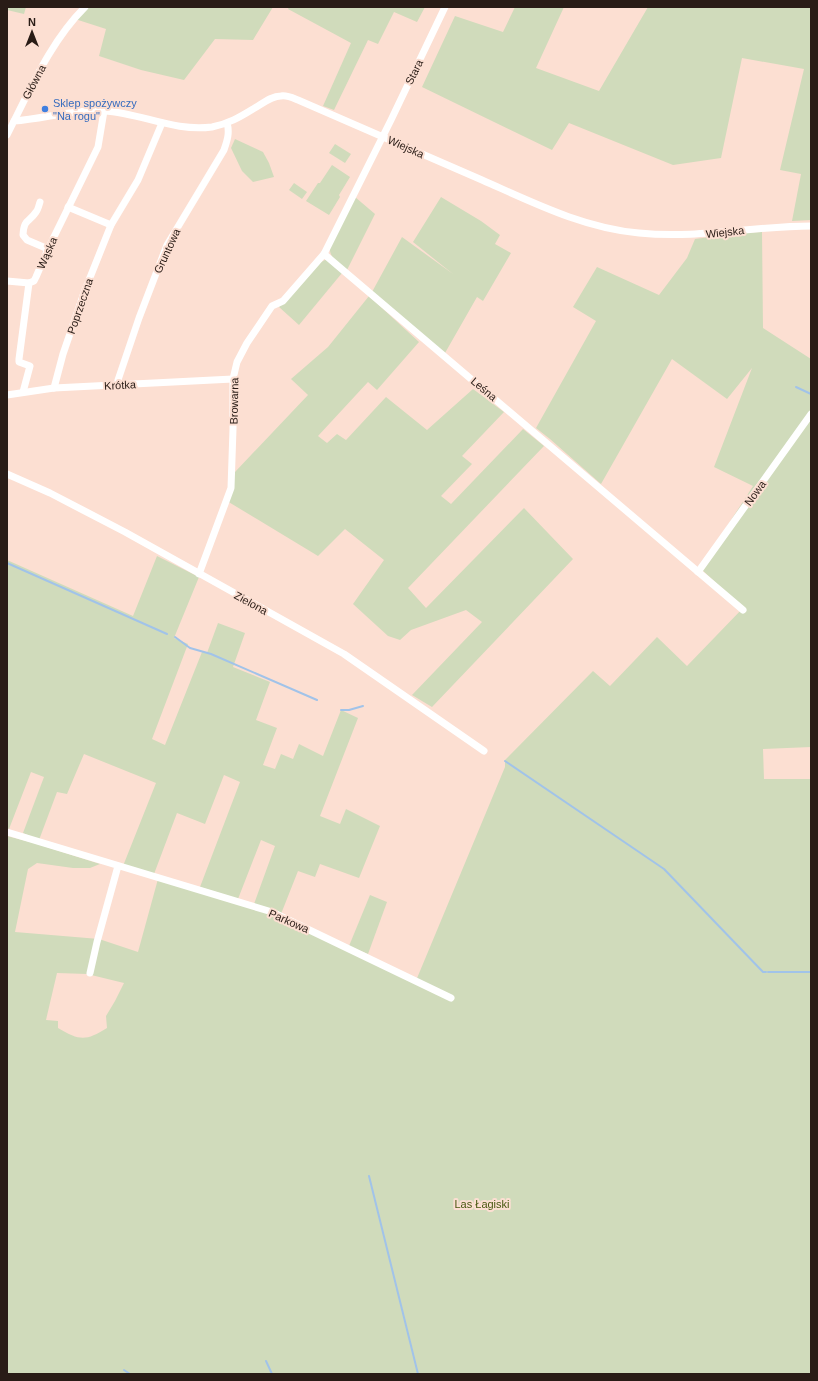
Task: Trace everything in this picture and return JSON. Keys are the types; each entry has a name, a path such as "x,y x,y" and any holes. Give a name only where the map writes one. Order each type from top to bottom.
{"street":[{"name":"Główna","path":"7,135 11,123 63,31 85,7"},
{"name":"Stara","path":"382,137 445,7"},
{"name":"Wiejska","path":"11,123 104,110 180,127 200,128 227,123 271,98 286,96 530,201 578,220 607,228 670,236 786,226 811,226"},
{"name":"Wąska","path":"23,392 30,366 19,362 19,359 29,282 34,281 68,207 98,147 104,110"},
{"name":"Poprzeczna","path":"54,388 63,354 85,290 111,225 138,180 162,123"},
{"name":"Gruntowa","path":"118,386 118,380 137,325 165,250 224,150 228,139 227,123"},
{"path":"324,254 382,137"},
{"path":"40,202 36,212 26,221 23,235 27,240 48,249"},
{"path":"68,207 111,225"},
{"name":"Browarna","path":"200,574 231,488 235,368 241,353 272,306 283,300 324,254"},
{"name":"Leśna","path":"324,254 743,610"},
{"path":"7,281 29,282"},
{"name":"Krótka","path":"7,395 54,388 234,379"},
{"name":"Nowa","path":"698,572 811,414"},
{"name":"Zielona","path":"7,474 50,493 125,532 344,654 484,751"},
{"name":"Parkowa","path":"7,832 272,912 451,998"},
{"path":"90,973 96,942 118,866"}],"green space":[{"path":"7,7 26,7 24,14 7,10"},
{"path":"89,7 273,7 253,40 215,39 184,80 141,70 99,56 106,29 75,19"},
{"path":"289,7 425,7 417,22 394,12 378,44 368,40 334,110 323,106 351,43 288,9"},
{"path":"515,7 564,7 536,68 599,91 648,7 811,7 811,220 792,221 801,174 780,170 804,69 742,58 721,158 673,165 569,123 552,150 422,87 455,16 503,32"},
{"path":"235,139 263,152 274,177 253,182 242,171 231,148"},
{"path":"335,144 351,154 345,163 329,153"},
{"path":"332,165 350,177 329,215 306,201"},
{"path":"294,183 307,192 302,199 289,190"},
{"path":"355,197 375,214 347,270 333,258 330,248"},
{"path":"441,197 481,221 500,235 495,244 511,253 483,301 477,297 445,353 372,292 402,237 453,274 413,242"},
{"name":"Las Łagiski","path":"762,232 763,328 811,359 811,747 763,749 764,779 811,779 811,1374 7,1374 7,836 100,864 90,868 73,868 37,863 28,869 15,932 99,939 138,952 158,879 270,913 415,983 505,767 505,760 593,671 610,686 657,637 687,666 743,608 700,568 753,486 714,467 752,368 727,399 672,359 601,484 536,428 596,321 573,307 597,267 659,295 687,258 695,239 740,233","holes":["57,973 87,974 124,983 106,1016 107,1028 94,1035 83,1038 72,1035 58,1028 58,1021 46,1020"]},
{"path":"327,260 342,273 299,325 279,307 321,262"},
{"path":"369,296 419,342 377,390 368,382 318,436 327,443 337,434 346,440 386,397 427,430 473,389 504,412 462,456 472,464 441,496 451,504 523,429 544,446 408,588 426,608 524,508 573,559 432,707 412,695 482,622 466,610 411,630 400,640 388,636 353,604 384,560 345,529 318,556 227,501 235,472 308,395 291,379 328,347"},
{"path":"157,556 199,577 174,638 188,644 152,739 165,745 202,652 207,653 218,623 245,633 233,667 270,682 256,720 277,728 263,765 275,769 281,754 293,759 299,744 323,756 341,710 358,718 320,816 340,824 346,809 380,826 359,878 320,864 315,877 298,871 281,914 254,904 275,846 261,840 238,899 200,887 240,782 224,775 205,824 177,813 154,874 123,866 156,783 84,754 67,794 57,792 39,840 23,833 44,777 31,772 9,829 7,828 7,560 133,616"},
{"path":"370,895 387,902 368,954 349,946"}],"waterway":[{"path":"796,387 811,394"},
{"path":"7,563 167,634"},
{"path":"175,637 190,648 211,654 317,700"},
{"path":"341,710 349,710 363,706"},
{"path":"505,761 664,869 763,972 766,972"},
{"path":"768,972 811,972"},
{"path":"369,1176 418,1374"},
{"path":"266,1361 272,1374"},
{"path":"124,1370 130,1374"}],"place":[{"name":"Sklep spożywczy \"Na rogu\"","path":"45,109"}]}
